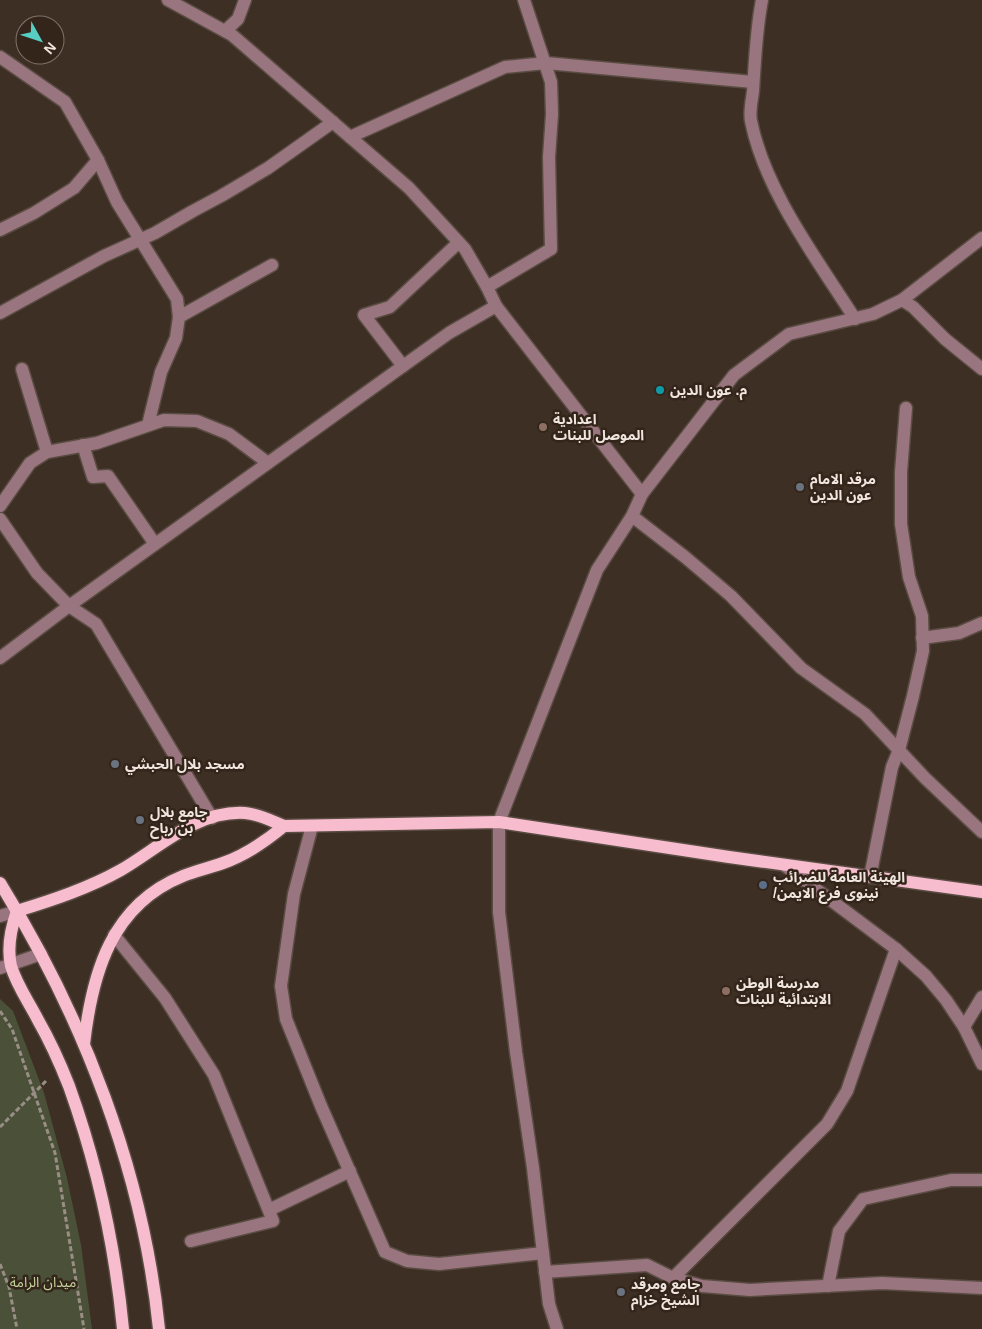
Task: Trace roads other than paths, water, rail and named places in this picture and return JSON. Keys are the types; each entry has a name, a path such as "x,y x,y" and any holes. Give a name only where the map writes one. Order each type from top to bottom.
{"main road":[{"path":"17,911 53,900 121,870 184,829 212,818 245,813 264,817 284,826 499,822 784,865 982,892"},
{"path":"84,1044 93,988 114,935 137,906 151,894 183,876 224,863 246,853 266,841 284,826"},
{"path":"0,883 41,954 84,1044 122,1149 137,1203 159,1329"},
{"path":"17,911 5,966 16,980 42,1027 60,1066 82,1128 104,1208 114,1256 122,1329"}],"street":[{"path":"168,0 232,35 408,188 464,249 496,306 642,494"},
{"path":"224,31 238,19 245,0"},
{"path":"487,287 551,249 549,157 552,114 551,82 524,0"},
{"path":"762,0 750,119 762,160 779,196 808,246 855,319"},
{"path":"0,57 65,102 98,160 117,202 177,299 179,317 176,338 161,372 148,426"},
{"path":"350,137 505,67 546,63 753,82"},
{"path":"0,313 104,256 141,240 221,196 268,168 333,122"},
{"path":"0,230 34,213 74,188 98,160"},
{"path":"557,1329 549,1304 499,912 499,822 597,570 632,516 642,494 734,375 789,334 874,314 902,300 982,238"},
{"path":"403,366 364,315 390,307 458,243"},
{"path":"179,317 272,265"},
{"path":"902,300 982,369"},
{"path":"0,658 69,606 449,333 496,306"},
{"path":"22,369 47,452"},
{"path":"870,877 892,767 899,750 923,651 922,616 909,577 901,524 901,472 906,408"},
{"path":"0,506 30,462 47,452 97,443 164,420 197,421 229,434 268,463"},
{"path":"83,446 93,477 108,476 155,544"},
{"path":"632,516 731,596 801,668 865,714 925,778 982,832"},
{"path":"0,519 37,573 69,606 96,624 212,818"},
{"path":"922,638 959,633 982,623"},
{"path":"312,826 294,894 281,986 286,1019 321,1106 385,1252 407,1261 439,1264 543,1253"},
{"path":"784,865 896,949 926,976 946,1000 964,1027 982,1064"},
{"path":"0,916 17,911"},
{"path":"114,935 165,998 214,1075 273,1222 191,1241"},
{"path":"672,1278 827,1124 846,1091 896,949"},
{"path":"5,966 41,954"},
{"path":"964,1027 982,997"},
{"path":"269,1210 350,1172"},
{"path":"828,1286 839,1231 863,1199 951,1180 982,1180"},
{"path":"545,1272 647,1265 672,1278 702,1286 750,1290 882,1284 982,1288"}],"place":[{"name":"م. عون الدين","path":"660,390"},
{"name":"اعدادية الموصل للبنات","path":"543,427"},
{"name":"مرقد الامام عون الدين","path":"800,487"},
{"name":"مسجد بلال الحبشي","path":"115,764"},
{"name":"جامع بلال بن رباح","path":"140,820"},
{"name":"الهيئة العامة للضرائب /نينوى فرع الايمن","path":"763,885"},
{"name":"مدرسة الوطن الابتدائية للبنات","path":"726,991"},
{"name":"جامع ومرقد الشيخ خزام","path":"621,1292"}],"park label":[{"name":"ميدان الرامة","path":"43,1282"}]}
